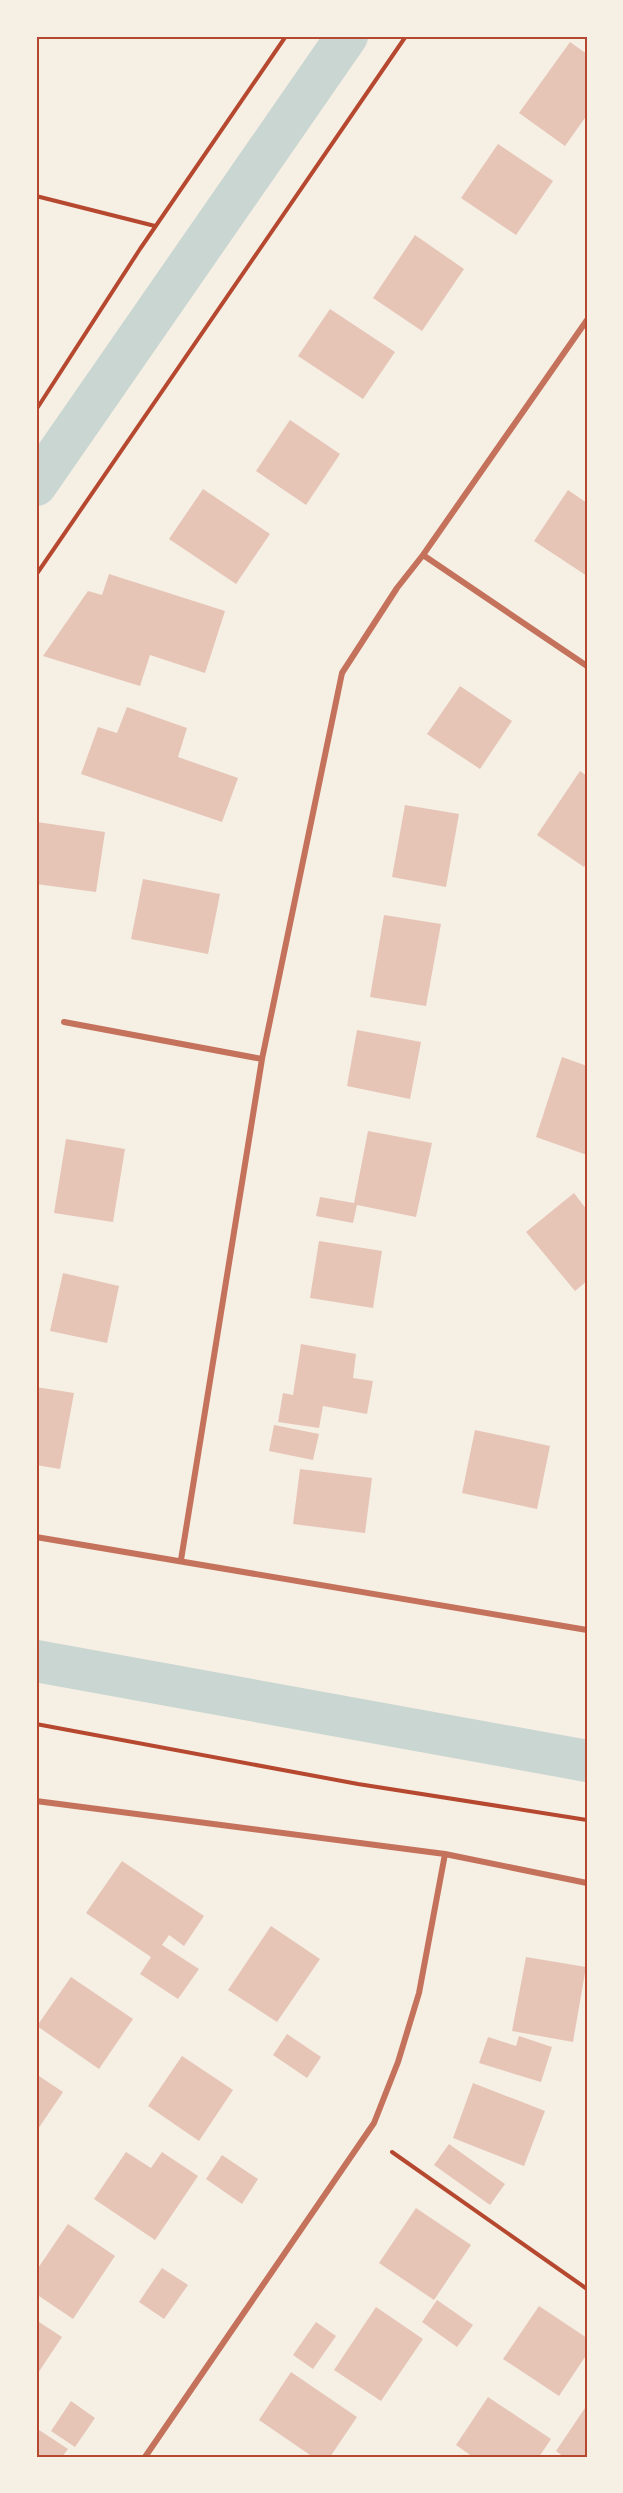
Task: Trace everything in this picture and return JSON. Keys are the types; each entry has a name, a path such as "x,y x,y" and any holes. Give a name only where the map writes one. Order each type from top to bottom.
{"street":[{"path":"181,1560 262,1059 342,673 397,588 423,555 587,320"},
{"path":"423,555 587,666"},
{"path":"64,1022 262,1059"},
{"path":"36,1537 587,1630"},
{"path":"36,1801 445,1854 587,1883"},
{"path":"145,2457 374,2123 398,2062 419,1994 445,1854"}],"path":[{"path":"36,410 155,226 286,36"},
{"path":"36,575 406,36"},
{"path":"36,196 155,226"},
{"path":"36,1724 358,1784 587,1820"},
{"path":"392,2152 587,2289"}],"building":[{"path":"570,42 587,54 587,115 565,146 519,113"},
{"path":"498,144 553,181 516,235 461,198"},
{"path":"415,235 464,269 422,331 373,298"},
{"path":"330,309 395,352 363,399 298,356"},
{"path":"290,420 340,454 306,505 256,471"},
{"path":"203,489 270,534 236,584 169,539"},
{"path":"568,490 587,503 587,576 534,541"},
{"path":"109,574 225,611 205,673 150,655 140,686 43,656 88,591 102,595"},
{"path":"460,686 512,721 480,769 427,734"},
{"path":"127,707 187,728 178,757 238,778 222,822 81,774 98,727 117,733"},
{"path":"580,771 587,776 587,862 584,867 537,835"},
{"path":"405,805 459,814 446,887 392,877"},
{"path":"37,822 105,832 96,892 36,884"},
{"path":"143,879 220,894 208,954 131,939"},
{"path":"384,915 441,924 426,1006 370,997"},
{"path":"357,1030 421,1042 410,1099 347,1086"},
{"path":"562,1057 587,1066 587,1155 536,1137"},
{"path":"368,1131 432,1143 416,1217 357,1205 353,1223 316,1216 320,1197 354,1203"},
{"path":"66,1139 125,1149 113,1222 54,1213"},
{"path":"574,1193 587,1210 587,1281 575,1291 526,1232"},
{"path":"319,1241 382,1251 373,1308 310,1298"},
{"path":"63,1273 119,1286 107,1343 50,1331"},
{"path":"301,1344 356,1354 353,1378 373,1381 367,1414 323,1406 319,1428 278,1422 283,1393 293,1395"},
{"path":"36,1387 74,1393 60,1469 36,1465"},
{"path":"274,1425 319,1434 313,1460 269,1451"},
{"path":"475,1430 550,1446 537,1509 462,1493"},
{"path":"300,1469 372,1478 365,1533 293,1524"},
{"path":"122,1861 204,1916 184,1946 169,1935 162,1945 199,1969 178,1999 140,1974 151,1957 86,1913"},
{"path":"271,1926 320,1959 277,2022 228,1990"},
{"path":"526,1957 586,1967 573,2042 512,2031"},
{"path":"71,1977 133,2019 99,2069 37,2026"},
{"path":"287,2034 321,2057 307,2078 273,2055"},
{"path":"519,2036 552,2047 541,2082 479,2063 488,2037 516,2046"},
{"path":"182,2056 233,2090 199,2141 148,2106"},
{"path":"36,2074 63,2092 36,2132"},
{"path":"473,2083 545,2111 524,2166 453,2138"},
{"path":"449,2144 505,2184 490,2205 434,2165"},
{"path":"126,2152 151,2168 162,2152 198,2176 155,2240 94,2199"},
{"path":"222,2155 258,2179 242,2204 206,2179"},
{"path":"416,2208 471,2245 434,2300 379,2263"},
{"path":"68,2224 115,2256 73,2319 36,2294 36,2271"},
{"path":"162,2268 188,2285 164,2319 139,2302"},
{"path":"437,2300 473,2325 457,2347 422,2322"},
{"path":"539,2306 587,2338 587,2354 559,2396 503,2359"},
{"path":"376,2307 423,2339 381,2401 334,2370"},
{"path":"36,2320 62,2337 36,2376"},
{"path":"316,2322 336,2336 313,2369 293,2355"},
{"path":"291,2372 357,2417 330,2457 313,2457 259,2420"},
{"path":"488,2397 551,2439 539,2457 473,2457 456,2445"},
{"path":"71,2401 95,2418 75,2447 51,2431"},
{"path":"587,2405 587,2457 564,2457 556,2451"},
{"path":"36,2428 68,2449 62,2457 36,2455"}],"waterway":[{"path":"36,485 347,36"},
{"path":"36,1661 587,1761"}]}
